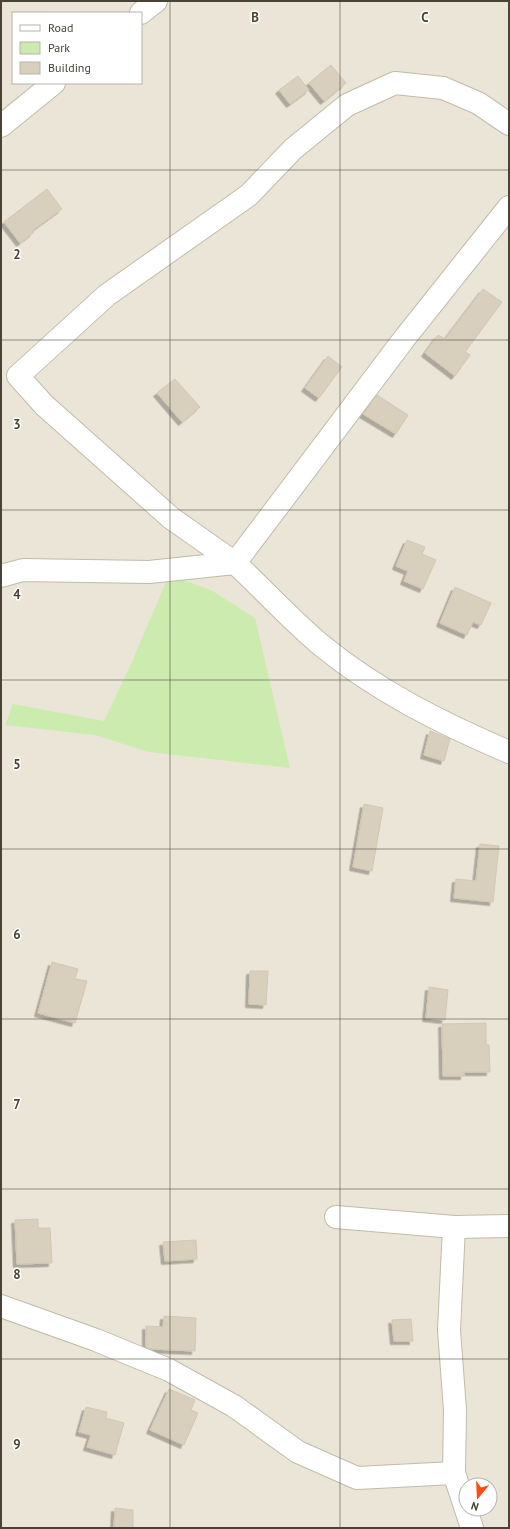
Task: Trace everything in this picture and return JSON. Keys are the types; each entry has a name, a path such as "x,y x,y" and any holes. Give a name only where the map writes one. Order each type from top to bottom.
{"street":[{"path":"142,12 156,1"},
{"path":"509,124 478,103 443,88 395,83 347,106 293,149 249,195 107,296 18,376 44,405 171,518 235,563 321,645 390,694 462,732 509,752"},
{"path":"1,126 53,84"},
{"path":"1,576 23,570 149,572 235,563 404,339 509,208"},
{"path":"336,1217 454,1226 509,1226"},
{"path":"454,1226 449,1330 455,1410 454,1473 472,1528"},
{"path":"1,1306 96,1340 169,1370 234,1406 298,1452 357,1478 454,1473"}],"shaded area":[{"path":"1,1 509,1 509,1528 1,1528"}],"green space":[{"path":"169,575 211,590 255,618 290,768 149,752 95,735 5,725 13,704 104,721 131,664"}],"building":[{"path":"331,65 346,83 324,101 309,83"},
{"path":"298,76 309,90 290,104 279,90"},
{"path":"47,189 62,209 33,230 34,232 20,243 4,222"},
{"path":"483,289 502,302 465,352 470,355 455,376 425,353 438,335 445,339"},
{"path":"328,356 342,367 319,398 305,388"},
{"path":"175,379 200,407 182,422 157,393"},
{"path":"377,395 408,415 396,434 363,414"},
{"path":"407,540 425,547 422,554 436,560 423,589 404,581 408,571 396,566"},
{"path":"455,587 491,603 481,625 473,622 467,635 440,623"},
{"path":"430,731 450,739 444,761 424,755"},
{"path":"364,804 383,808 372,871 353,867"},
{"path":"480,844 499,846 493,902 454,898 456,879 476,881"},
{"path":"52,962 78,969 75,979 87,981 75,1023 38,1013"},
{"path":"250,971 268,971 266,1005 249,1004"},
{"path":"429,987 448,990 445,1020 426,1018"},
{"path":"486,1023 486,1045 489,1045 490,1072 464,1072 464,1076 443,1076 442,1024"},
{"path":"38,1219 38,1228 50,1228 52,1263 17,1264 15,1220"},
{"path":"196,1240 197,1259 165,1261 163,1242"},
{"path":"164,1316 196,1318 195,1351 151,1349 146,1347 146,1326 163,1327"},
{"path":"411,1319 413,1341 394,1341 392,1320"},
{"path":"169,1389 195,1400 191,1410 198,1413 184,1445 150,1430"},
{"path":"86,1407 107,1412 106,1418 124,1423 115,1455 87,1447 91,1435 79,1432"},
{"path":"115,1508 133,1510 133,1528 114,1528"}]}
